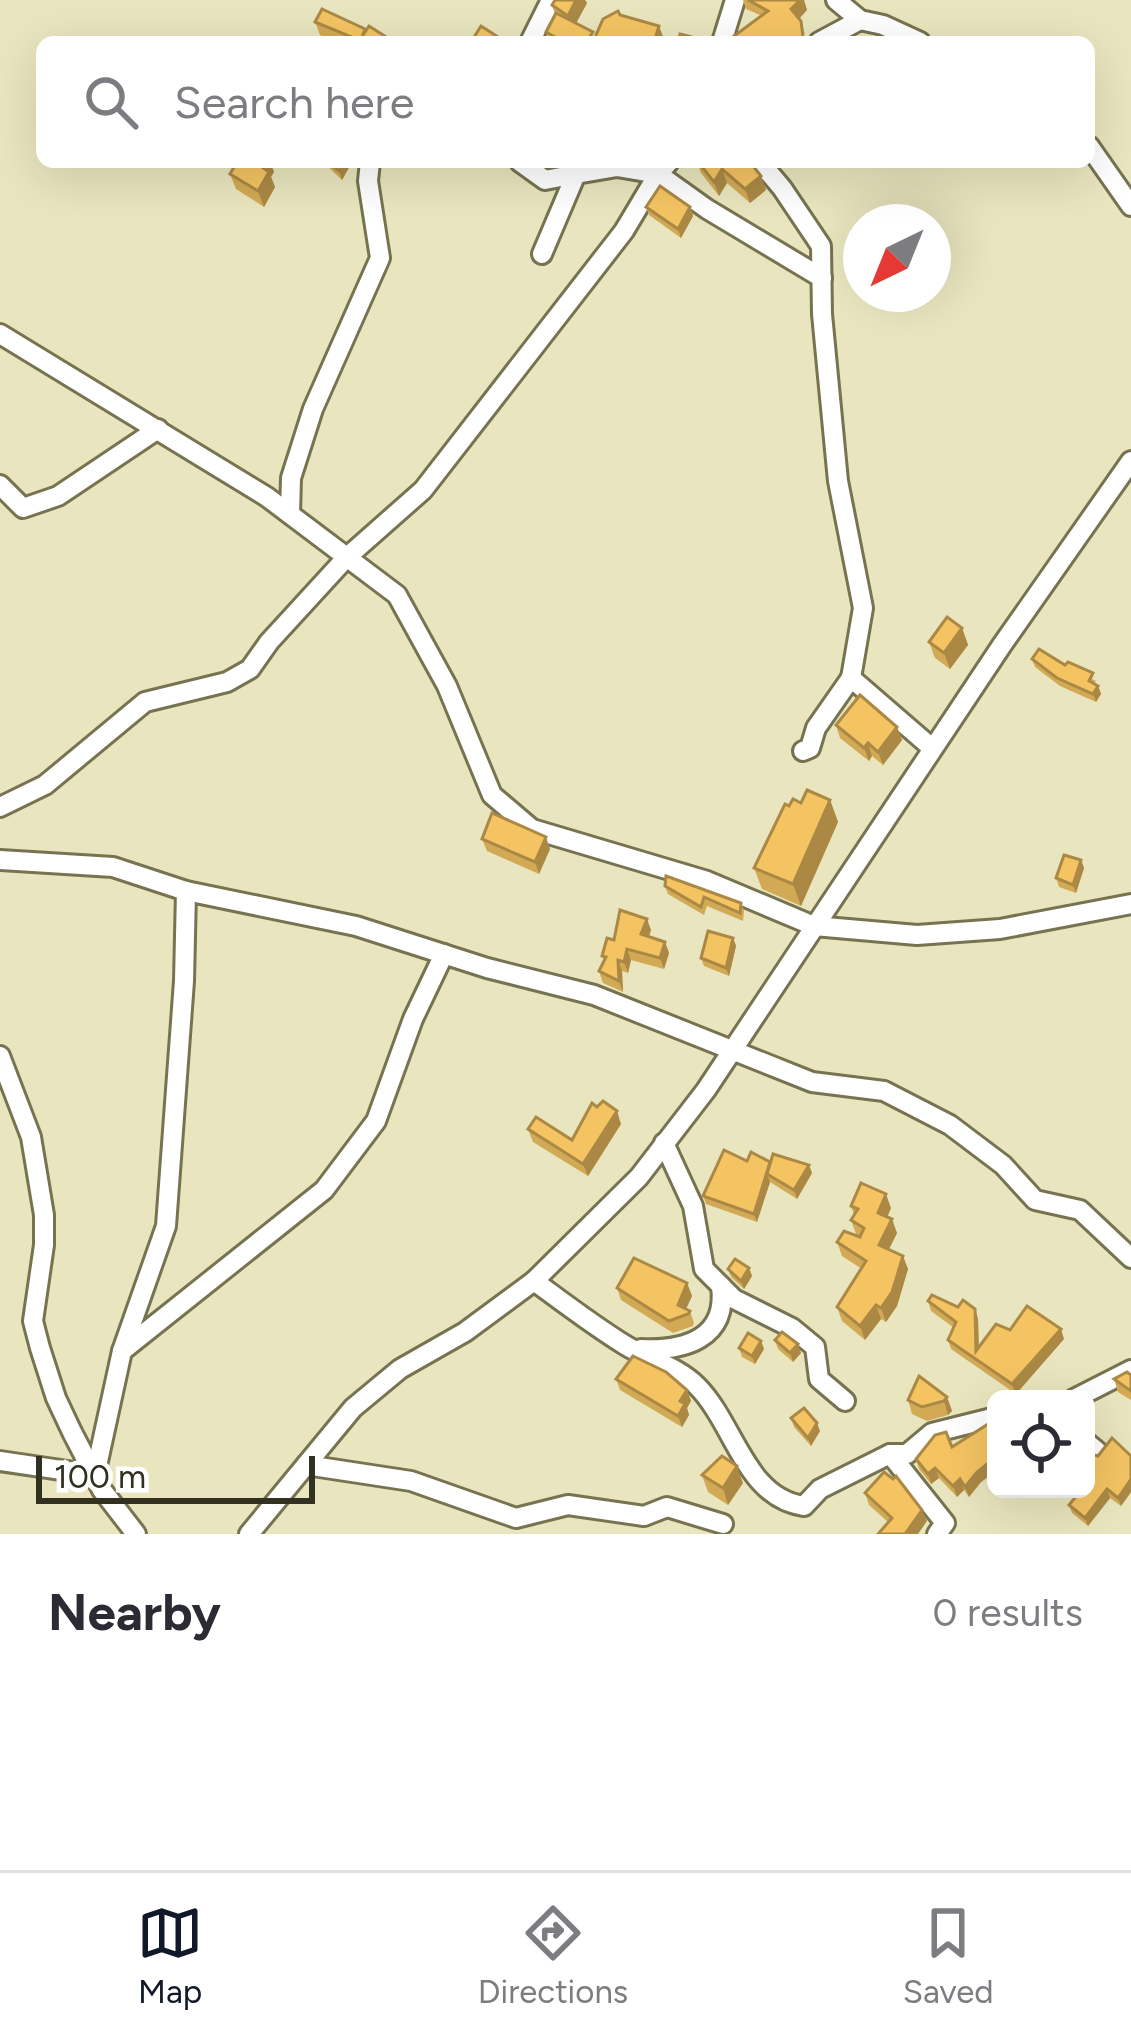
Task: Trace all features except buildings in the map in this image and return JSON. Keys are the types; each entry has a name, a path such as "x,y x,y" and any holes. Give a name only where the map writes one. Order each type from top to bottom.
{"street":[{"path":"533,36 551,0"},
{"path":"724,36 735,0"},
{"path":"836,0 860,20 907,36"},
{"path":"830,36 860,20"},
{"path":"1095,155 1131,206"},
{"path":"290,514 291,478 313,409 380,258 369,168"},
{"path":"528,168 545,180 607,168"},
{"path":"0,807 45,785 145,702 227,682 250,669 346,558 423,490 624,231 664,168 707,208 822,278"},
{"path":"765,168 821,246 838,481 863,608 851,678 816,728 810,748 803,751"},
{"path":"542,254 576,174"},
{"path":"3,343 158,429 290,514 397,595 447,686 491,795 532,829 707,881 814,926 937,934 1000,929 1131,904"},
{"path":"0,485 23,508 40,502 112,463 158,429"},
{"path":"249,1534 353,1408 400,1369 465,1332 534,1282 582,1237 664,1143 732,1050 1131,460"},
{"path":"851,678 932,748"},
{"path":"0,860 113,867 186,891 356,926 594,995 812,1082 884,1091 946,1122 1003,1165 1035,1200 1080,1210 1131,1258"},
{"path":"95,1475 122,1352 166,1226 186,891"},
{"path":"122,1352 323,1190 376,1121 413,1019 444,954"},
{"path":"0,1056 31,1137 44,1215 33,1321 56,1398 102,1490 136,1534"},
{"path":"664,1143 693,1206 704,1269 734,1299 792,1328 815,1347 819,1379 845,1401"},
{"path":"534,1282 631,1348 695,1384 763,1487 783,1503 804,1506 820,1490 890,1454 907,1454 932,1433 987,1419"},
{"path":"631,1348 669,1351 688,1347 707,1333 723,1301 721,1286"},
{"path":"688,1347 695,1384"},
{"path":"1092,1390 1131,1370"},
{"path":"890,1454 946,1523 938,1534"},
{"path":"0,1461 95,1475"},
{"path":"306,1465 411,1480 516,1518 568,1505 644,1516 667,1507 723,1524"}]}
